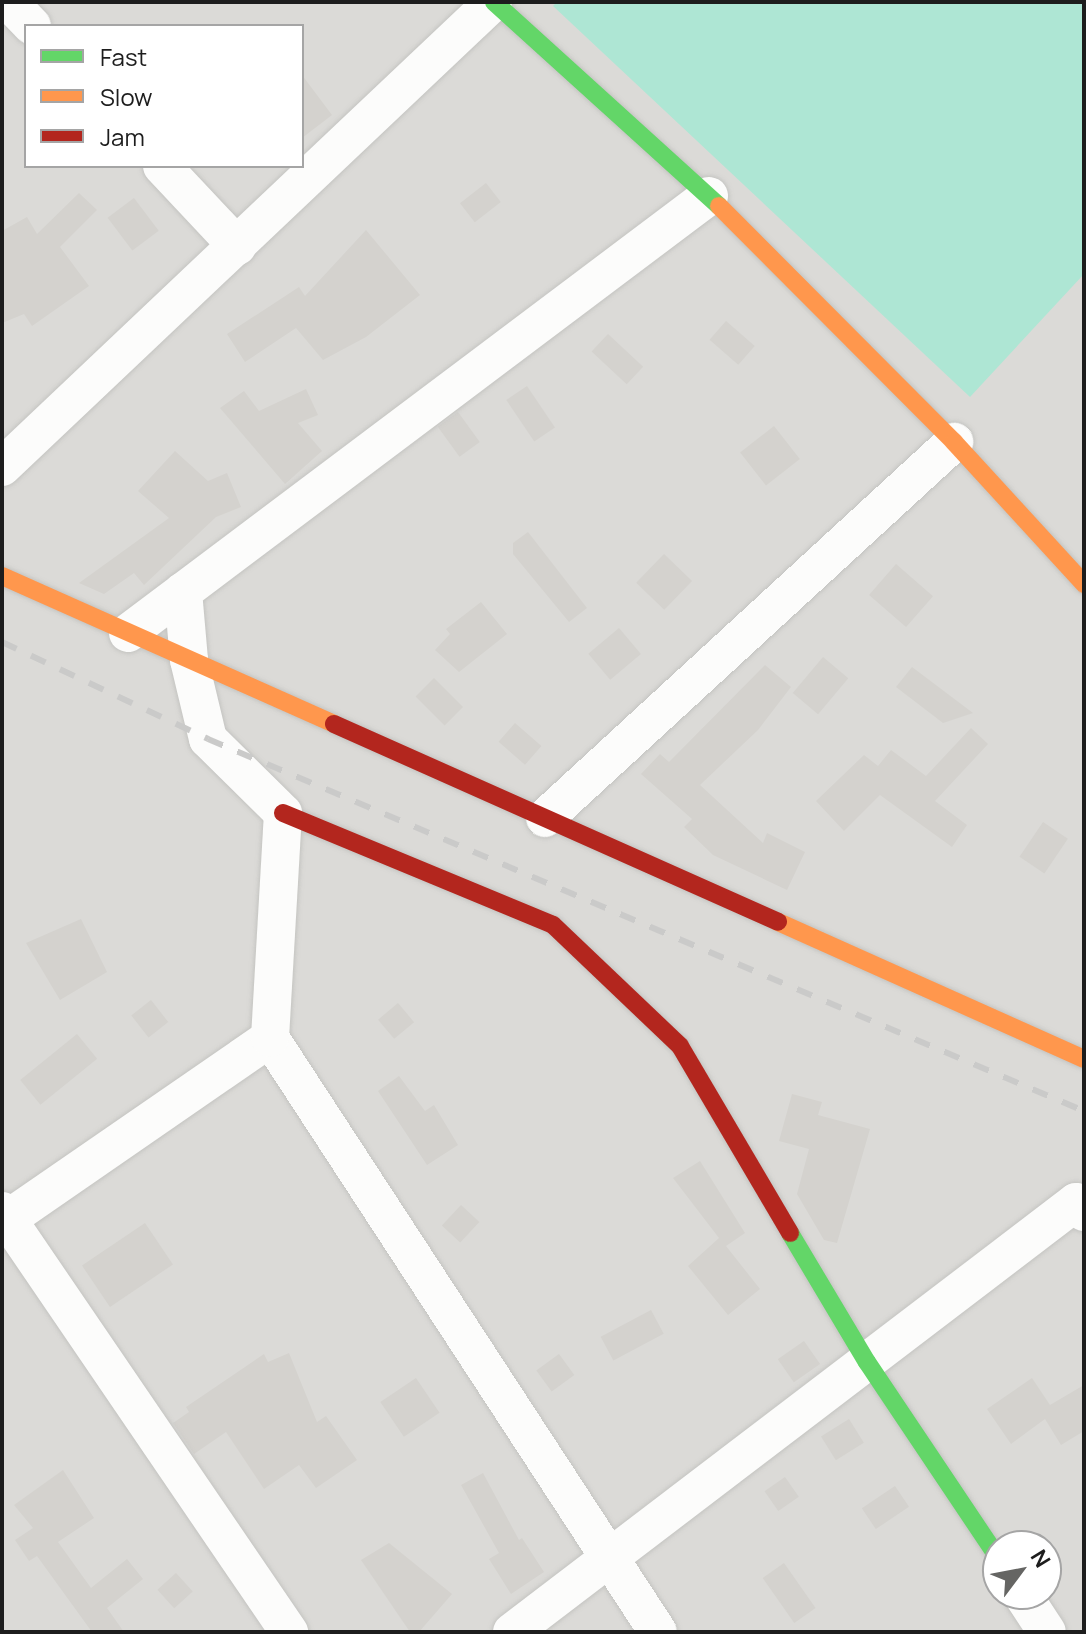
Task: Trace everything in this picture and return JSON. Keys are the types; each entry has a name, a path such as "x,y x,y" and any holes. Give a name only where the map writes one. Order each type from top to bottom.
{"street":[{"path":"9,2 30,24"},
{"path":"2,467 494,2 709,196 954,442 1084,584"},
{"path":"164,168 237,246"},
{"path":"128,633 709,196"},
{"path":"545,818 954,442"},
{"path":"2,576 1084,1059"},
{"path":"183,591 189,660 208,739 283,813 553,925 680,1046 867,1362 982,1534"},
{"path":"283,813 270,1038 607,1561 658,1632"},
{"path":"270,1038 4,1218 289,1632"},
{"path":"512,1632 1076,1202 1084,1212"},
{"path":"1033,1610 1047,1632"}],"shaded area":[{"path":"2,2 1084,2 1084,1632 2,1632"}],"green space":[{"path":"557,2 1084,2 1084,274 970,397 553,6"}],"building":[{"path":"304,78 332,115 304,136"},
{"path":"486,183 501,202 475,222 460,203"},
{"path":"79,193 97,210 60,247 89,286 32,326 24,314 2,323 2,231 27,217 37,234"},
{"path":"134,198 159,231 132,251 108,218"},
{"path":"366,230 420,295 366,337 323,360 296,328 245,362 227,334 299,287 305,296"},
{"path":"726,321 755,346 738,365 710,340"},
{"path":"608,334 643,367 627,384 592,352"},
{"path":"527,386 555,427 534,441 506,400"},
{"path":"306,389 318,415 298,423 322,451 285,484 220,408 244,391 259,411"},
{"path":"458,412 480,442 460,457 438,427"},
{"path":"774,426 800,459 766,486 740,452"},
{"path":"175,451 208,481 227,473 241,507 216,517 144,585 134,573 104,594 79,583 169,518 138,491"},
{"path":"528,532 587,608 569,622 513,554 513,543"},
{"path":"664,554 692,581 664,610 636,583"},
{"path":"896,564 933,596 906,627 869,595"},
{"path":"481,602 507,634 459,672 435,650 450,634 446,629"},
{"path":"619,628 641,654 610,680 588,654"},
{"path":"823,657 848,678 818,714 793,693"},
{"path":"765,665 791,687 758,730 700,785 763,843 767,833 805,852 787,890 713,855 684,827 692,819 641,774 660,754 669,762"},
{"path":"912,667 973,713 943,723 896,687"},
{"path":"434,678 463,707 445,725 416,696"},
{"path":"515,723 541,746 525,765 499,742"},
{"path":"971,728 988,744 935,801 967,825 952,847 880,795 844,831 816,801 864,755 878,766 891,750 926,776"},
{"path":"1043,822 1068,839 1044,874 1020,857"},
{"path":"81,919 107,972 60,1000 26,943"},
{"path":"151,1000 168,1022 149,1037 131,1015"},
{"path":"398,1003 414,1022 394,1039 378,1020"},
{"path":"77,1034 97,1059 40,1105 20,1080"},
{"path":"399,1076 425,1111 434,1105 458,1145 427,1165 378,1091"},
{"path":"792,1094 822,1102 818,1115 870,1129 837,1243 824,1240 797,1194 809,1149 779,1141"},
{"path":"700,1161 745,1233 726,1246 760,1289 728,1315 688,1266 719,1238 673,1178"},
{"path":"461,1205 479,1222 460,1243 442,1225"},
{"path":"145,1223 173,1264 110,1307 82,1265"},
{"path":"651,1310 664,1334 613,1361 601,1337"},
{"path":"804,1341 820,1364 794,1382 778,1359"},
{"path":"289,1353 317,1422 326,1416 357,1460 316,1488 299,1465 264,1489 226,1432 194,1454 173,1423 189,1412 186,1407 264,1354 268,1362"},
{"path":"559,1354 574,1375 552,1391 536,1370"},
{"path":"416,1378 439,1413 404,1437 380,1402"},
{"path":"1032,1378 1050,1405 1084,1385 1084,1431 1061,1445 1045,1419 1011,1444 987,1409"},
{"path":"849,1419 864,1443 836,1460 821,1436"},
{"path":"63,1470 94,1518 58,1542 91,1588 127,1559 143,1579 107,1608 124,1632 92,1632 37,1556 29,1561 15,1540 33,1528 14,1505"},
{"path":"483,1473 519,1540 522,1538 544,1572 511,1594 489,1559 499,1553 461,1485"},
{"path":"785,1477 799,1497 778,1511 765,1491"},
{"path":"895,1486 909,1507 876,1529 862,1508"},
{"path":"389,1543 452,1594 419,1632 410,1632 361,1560"},
{"path":"784,1563 816,1608 794,1623 763,1578"},
{"path":"176,1573 193,1592 174,1608 157,1590"}],"railway":[{"path":"2,642 208,739 1084,1111"}],"traffic: fast":[{"path":"494,2 719,206"},
{"path":"790,1233 867,1362 982,1534"}],"traffic: slow":[{"path":"719,206 954,442 1084,584"},
{"path":"2,576 334,724"},
{"path":"778,922 1084,1059"}],"traffic: jam":[{"path":"334,724 778,922"},
{"path":"283,813 553,925 680,1046 790,1233"}]}
